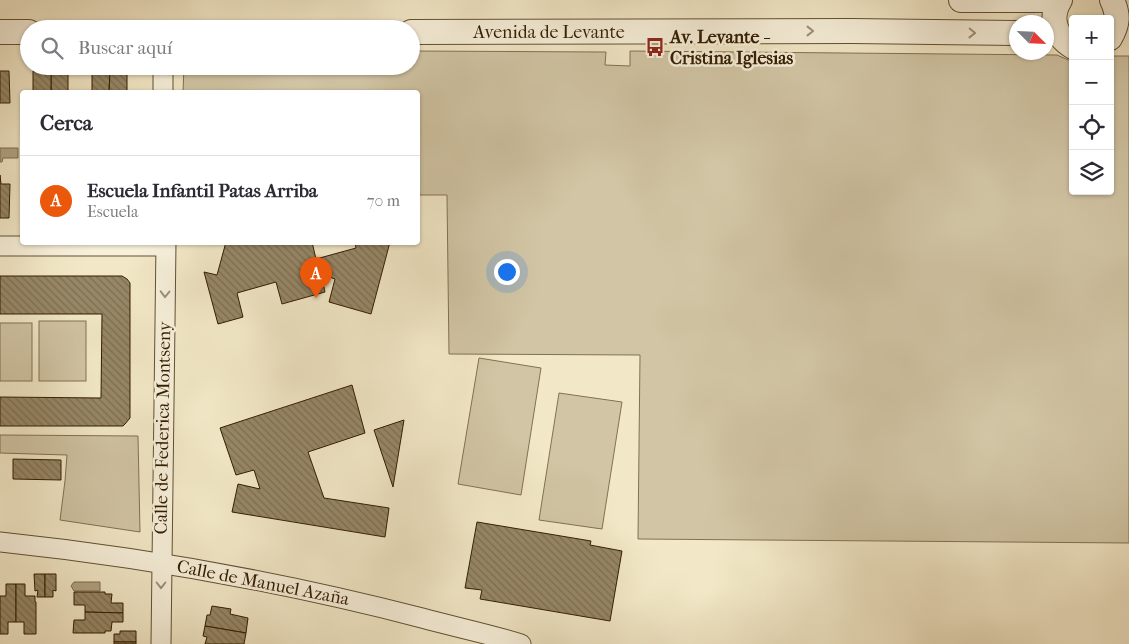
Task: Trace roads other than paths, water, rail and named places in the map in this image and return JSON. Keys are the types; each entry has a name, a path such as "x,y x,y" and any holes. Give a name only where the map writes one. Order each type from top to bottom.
{"street":[{"path":"961,0 1042,0"},
{"path":"1060,0 1054,17 1060,39"},
{"path":"1114,31 1118,1"},
{"name":"Avenida de Levante","path":"420,32 852,31 1009,33"},
{"path":"0,32 20,32"},
{"path":"1114,38 1129,36"},
{"path":"162,75 163,90"},
{"path":"0,246 83,245"},
{"name":"Calle de Federica Montseny","path":"161,644 166,245"},
{"name":"Calle de Manuel Azaña","path":"0,542 161,562 251,578 341,597 521,644"}],"place":[{"name":"Av. Levante - Cristina Iglesias","path":"655,47"},
{"name":"Escuela Infantil Patas Arriba","path":"316,298"}]}
